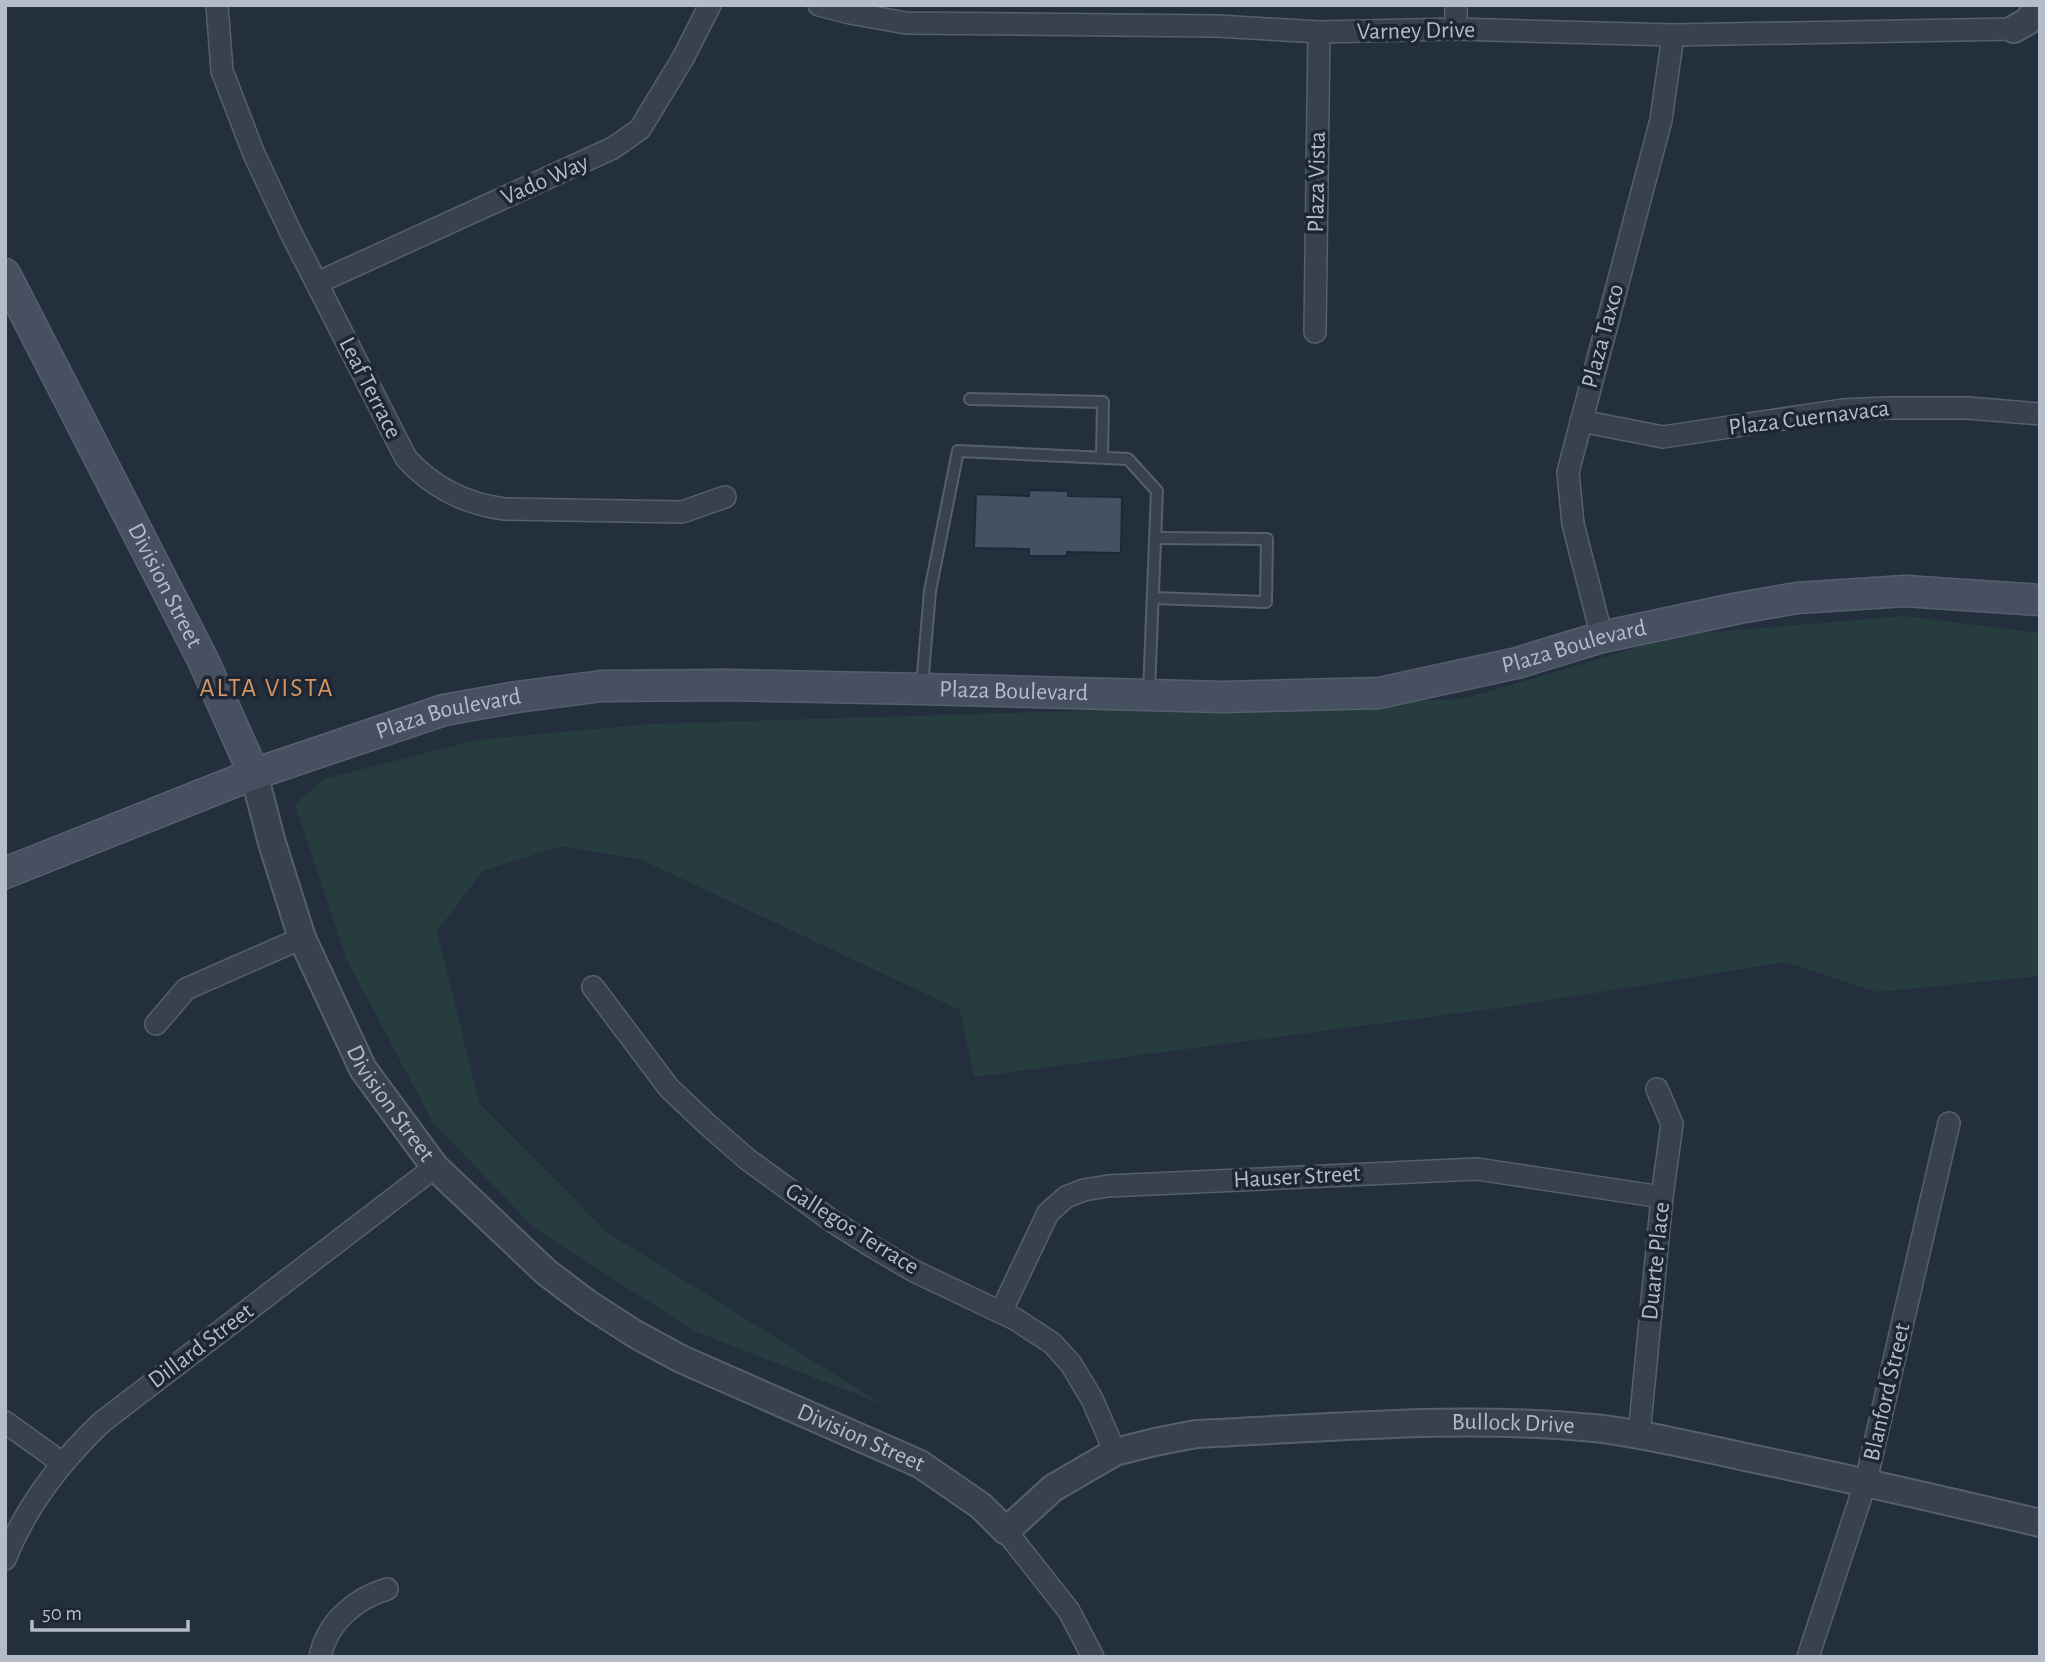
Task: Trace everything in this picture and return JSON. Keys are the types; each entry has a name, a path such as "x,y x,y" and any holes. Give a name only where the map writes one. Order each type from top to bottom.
{"main road":[{"name":"Division Street","path":"5,274 204,660 254,774"},
{"name":"Plaza Boulevard","path":"5,873 254,774 444,710 566,690 602,686 922,689 1222,697 1379,693 1517,663 1602,637 1797,598 1905,591 2040,600"}],"street":[{"name":"Leaf Terrace","path":"217,5 222,71 254,154 406,458 429,481 473,503 505,509 682,512 725,497"},
{"name":"Vado Way","path":"317,283 613,148 640,129 683,58 710,5"},
{"name":"Varney Drive","path":"819,5 850,9 906,23 1218,16 1319,32 1457,29 1673,35 2014,29"},
{"path":"1456,5 1457,29"},
{"path":"2014,29 2028,21 2039,5"},
{"name":"Plaza Vista","path":"1315,332 1319,32"},
{"name":"Plaza Taxco","path":"1602,637 1573,524 1568,472 1661,120 1673,35"},
{"name":"Plaza Cuernavaca","path":"1581,421 1663,437 1843,410 1968,408 2040,414"},
{"name":"Division Street","path":"254,774 272,843 302,938 363,1069 435,1167 546,1272 625,1328 681,1359 920,1464 981,1506 1006,1531 1069,1611 1093,1657"},
{"path":"156,1024 186,989 302,938"},
{"name":"Gallegos Terrace","path":"593,987 669,1088 747,1159 821,1214 873,1247 925,1276 1015,1318 1052,1343 1071,1364 1092,1399 1115,1452"},
{"name":"Duarte Place","path":"1639,1435 1662,1197 1672,1124 1657,1090"},
{"name":"Blanford Street","path":"1808,1657 1866,1482 1949,1123"},
{"name":"Dillard Street","path":"5,1559 24,1519 62,1463 102,1422 435,1167"},
{"name":"Hauser Street","path":"1001,1312 1048,1213 1066,1197 1084,1190 1108,1186 1477,1169 1662,1197"},
{"path":"5,1422 62,1463"},
{"name":"Bullock Drive","path":"1006,1531 1053,1488 1115,1452 1155,1441 1196,1434 1454,1422 1594,1428 1639,1435 1866,1482 2040,1523"},
{"path":"320,1657 327,1636 346,1611 372,1594 387,1589"}],"lane":[{"path":"970,400 1103,402 1102,457"},
{"path":"922,689 930,591 958,451 1128,459 1157,491 1149,695"},
{"path":"1154,598 1266,602 1266,539 1155,538"}],"green space":[{"path":"1904,616 2040,633 2040,976 1877,992 1784,962 1521,1005 974,1077 960,1010 642,860 561,846 483,871 437,931 479,1103 607,1232 882,1404 694,1331 533,1227 432,1121 347,960 295,804 324,779 476,740 649,724 1463,699 1680,635"}],"building":[{"path":"1029,490 1068,491 1068,496 1122,497 1121,553 1067,552 1067,556 1029,556 1029,549 974,548 976,494 1029,496"}],"district":[{"name":"ALTA VISTA","path":"267,688"}]}
